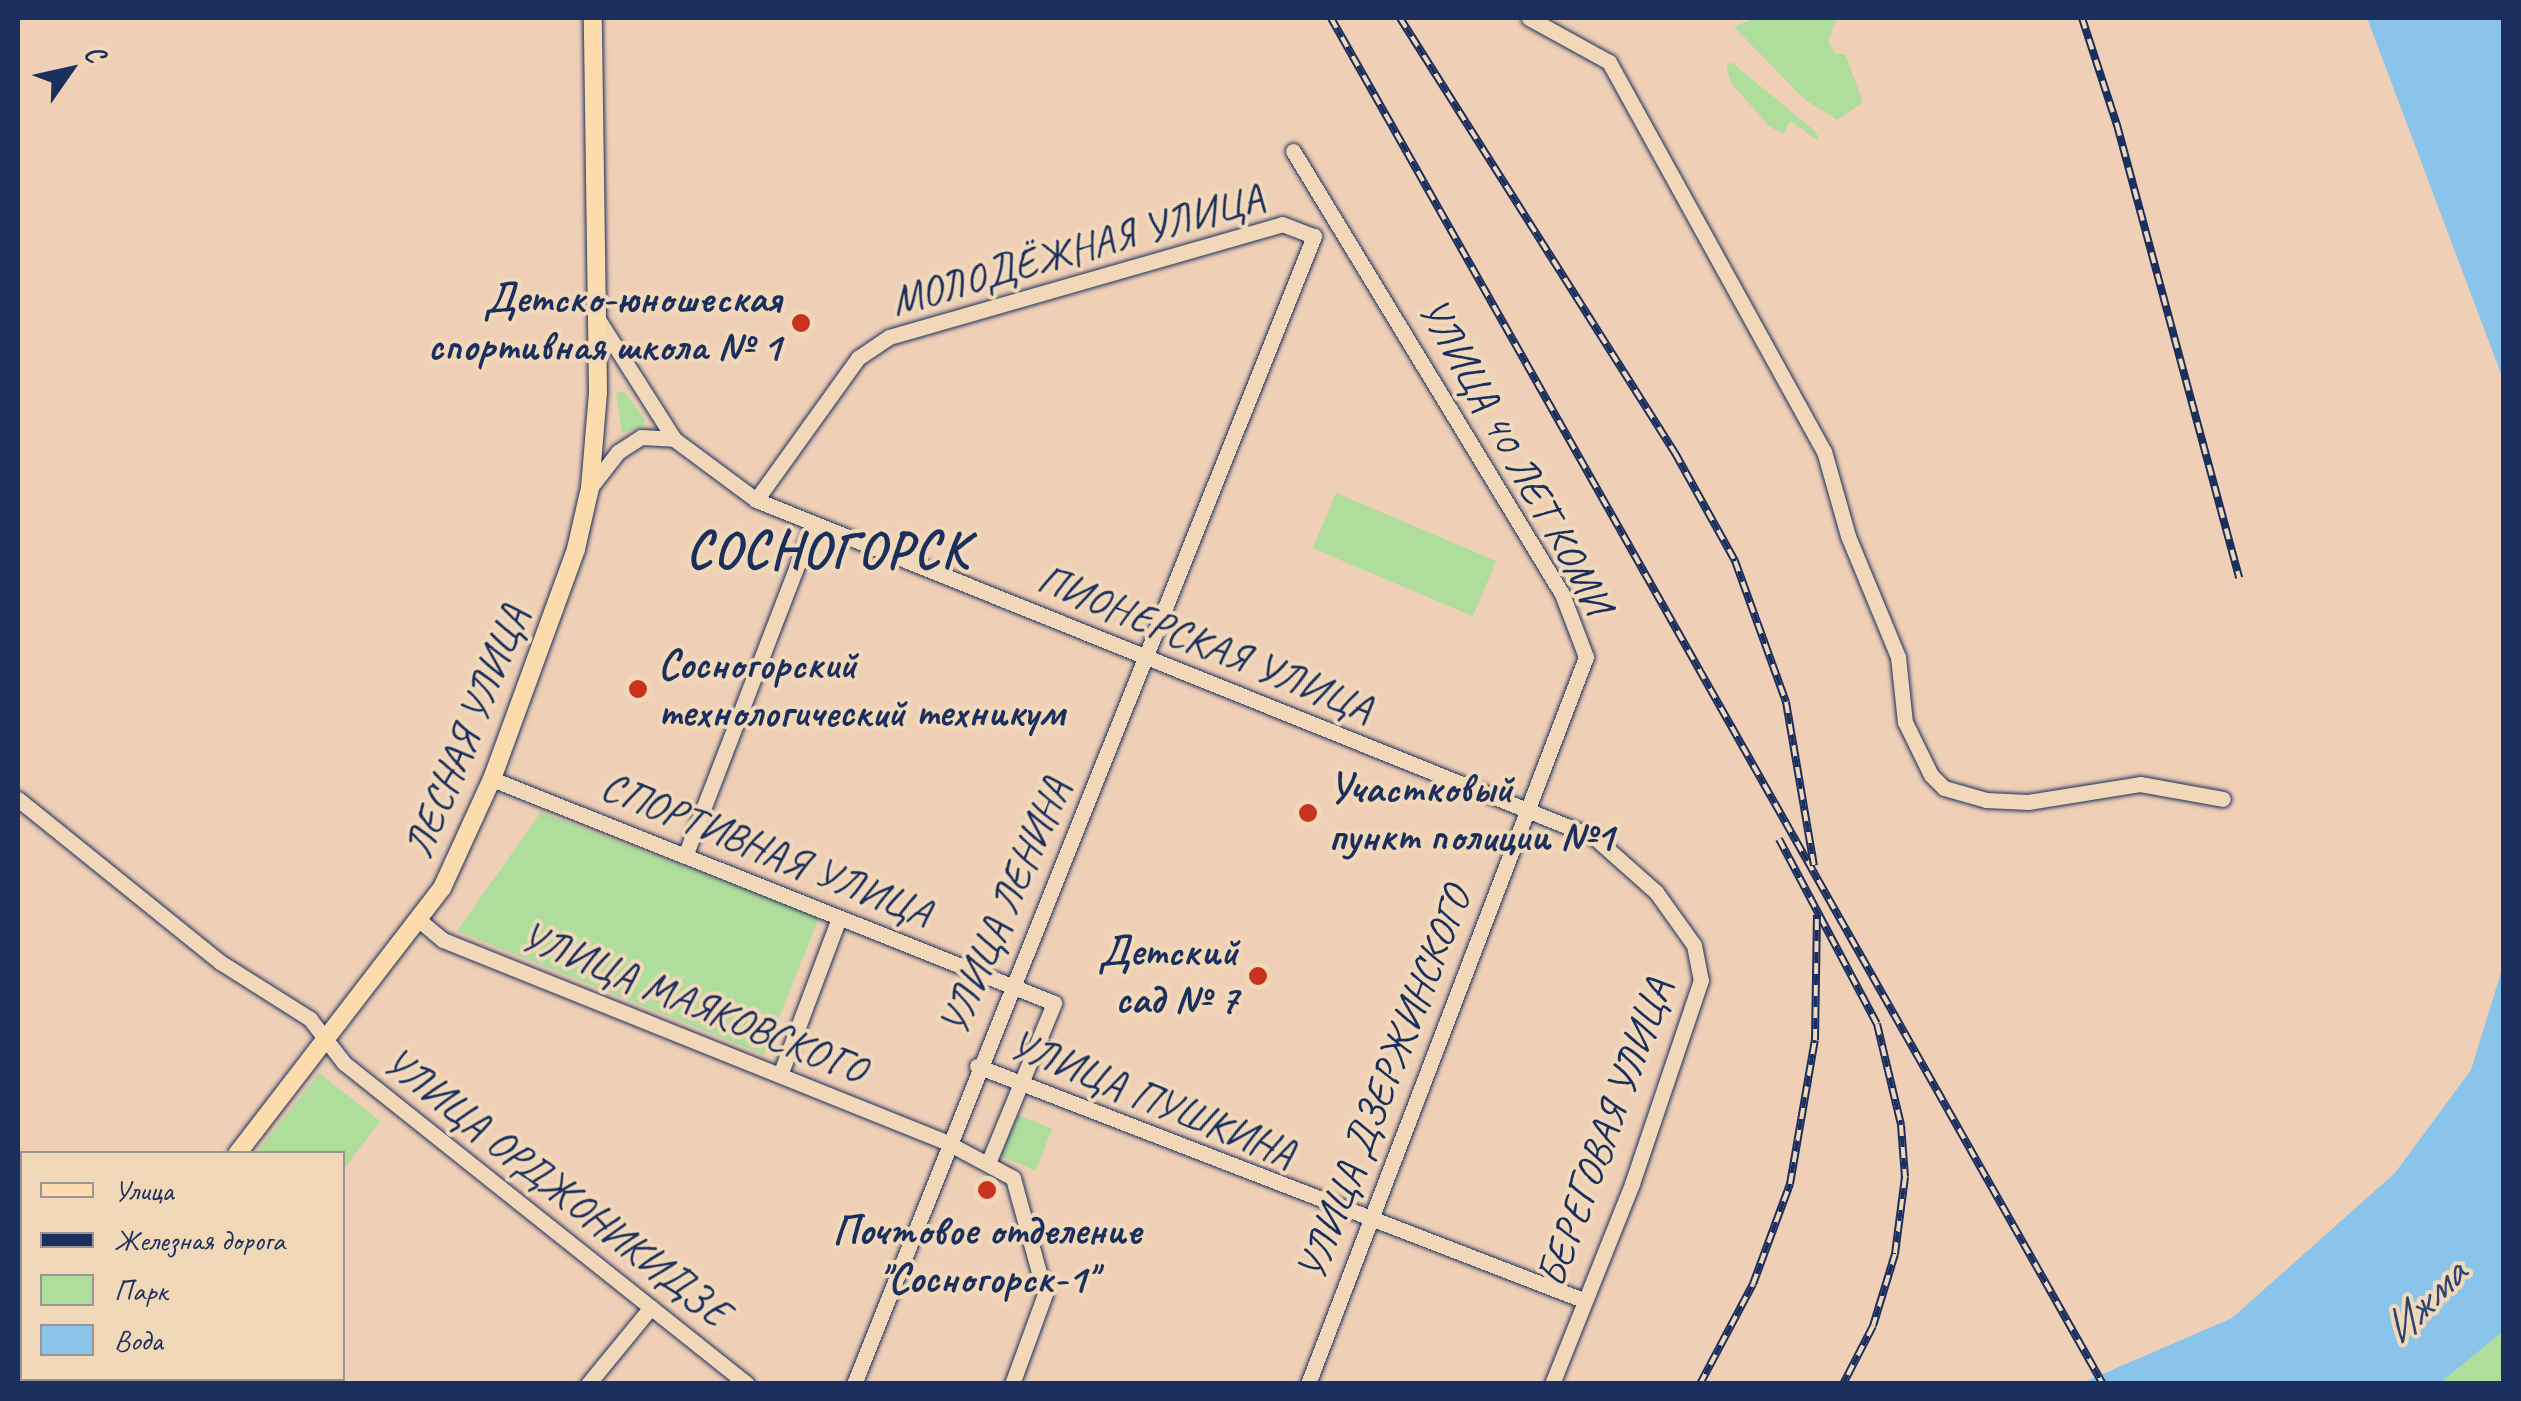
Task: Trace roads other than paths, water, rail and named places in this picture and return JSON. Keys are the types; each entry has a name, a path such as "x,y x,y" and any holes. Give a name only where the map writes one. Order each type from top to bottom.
{"main road":[{"name":"ЛЕСНАЯ УЛИЦА","path":"239,1151 419,920 462,850 576,549 590,488 598,392 592,18"}],"street":[{"path":"1529,18 1609,62 1824,451 1848,536 1898,657 1905,722 1931,775 1944,788 1986,800 2028,802 2140,784 2223,800"},
{"name":"УЛИЦА 40 ЛЕТ КОМИ","path":"1293,152 1346,230 1562,594 1586,657 1524,810"},
{"name":"МОЛОДЁЖНАЯ УЛИЦА","path":"756,500 858,358 890,338 1282,224 1314,236 1331,226 1346,230"},
{"name":"УЛИЦА ЛЕНИНА","path":"854,1384 946,1142 1014,986 1314,236"},
{"name":"ПИОНЕРСКАЯ УЛИЦА","path":"596,316 674,439 756,500 1524,810"},
{"path":"590,488 618,452 641,437 674,439"},
{"path":"685,856 813,524"},
{"name":"СПОРТИВНАЯ УЛИЦА","path":"492,779 1054,1003 1020,1085"},
{"name":"УЛИЦА ОРДЖОНИКИДЗЕ","path":"18,800 220,962 278,994 344,1063 747,1384"},
{"name":"УЛИЦА ДЗЕРЖИНСКОГО","path":"1308,1384 1524,810"},
{"name":"БЕРЕГОВАЯ УЛИЦА","path":"1524,810 1594,837 1656,892 1694,944 1700,980 1632,1184 1552,1384"},
{"path":"780,1075 839,918"},
{"name":"УЛИЦА МАЯКОВСКОГО","path":"419,920 443,940 989,1161"},
{"name":"УЛИЦА ПУШКИНА","path":"977,1066 1369,1222 1584,1300"},
{"path":"1012,1384 1045,1294 1013,1178 989,1161 1020,1085"},
{"path":"588,1384 651,1307"}],"water":[{"path":"2367,18 2503,18 2503,379"},
{"name":"Ижма","path":"2503,966 2503,1331 2440,1383 2082,1383 2232,1318 2395,1173 2471,1070"}],"railway":[{"path":"1331,18 2103,1384"},
{"path":"1400,18 1675,453 1735,561 1786,702 1814,866"},
{"path":"2082,18 2117,125 2239,578"},
{"path":"1779,839 1877,1024 1901,1125 1905,1177 1895,1254 1873,1326 1843,1384"},
{"path":"1700,1384 1753,1284 1790,1184 1815,1040 1817,915"}],"place":[{"name":"Детско-юношеская спортивная школа № 1","path":"801,323"},
{"name":"Сосногорский технологический техникум","path":"638,689"},
{"name":"Участковый пункт полиции №1","path":"1308,813"},
{"name":"Детский сад № 7","path":"1258,976"},
{"name":"Почтовое отделение \"Сосногорск-1\"","path":"987,1190"}],"district":[{"name":"СОСНОГОРСК","path":"828,551"}]}
